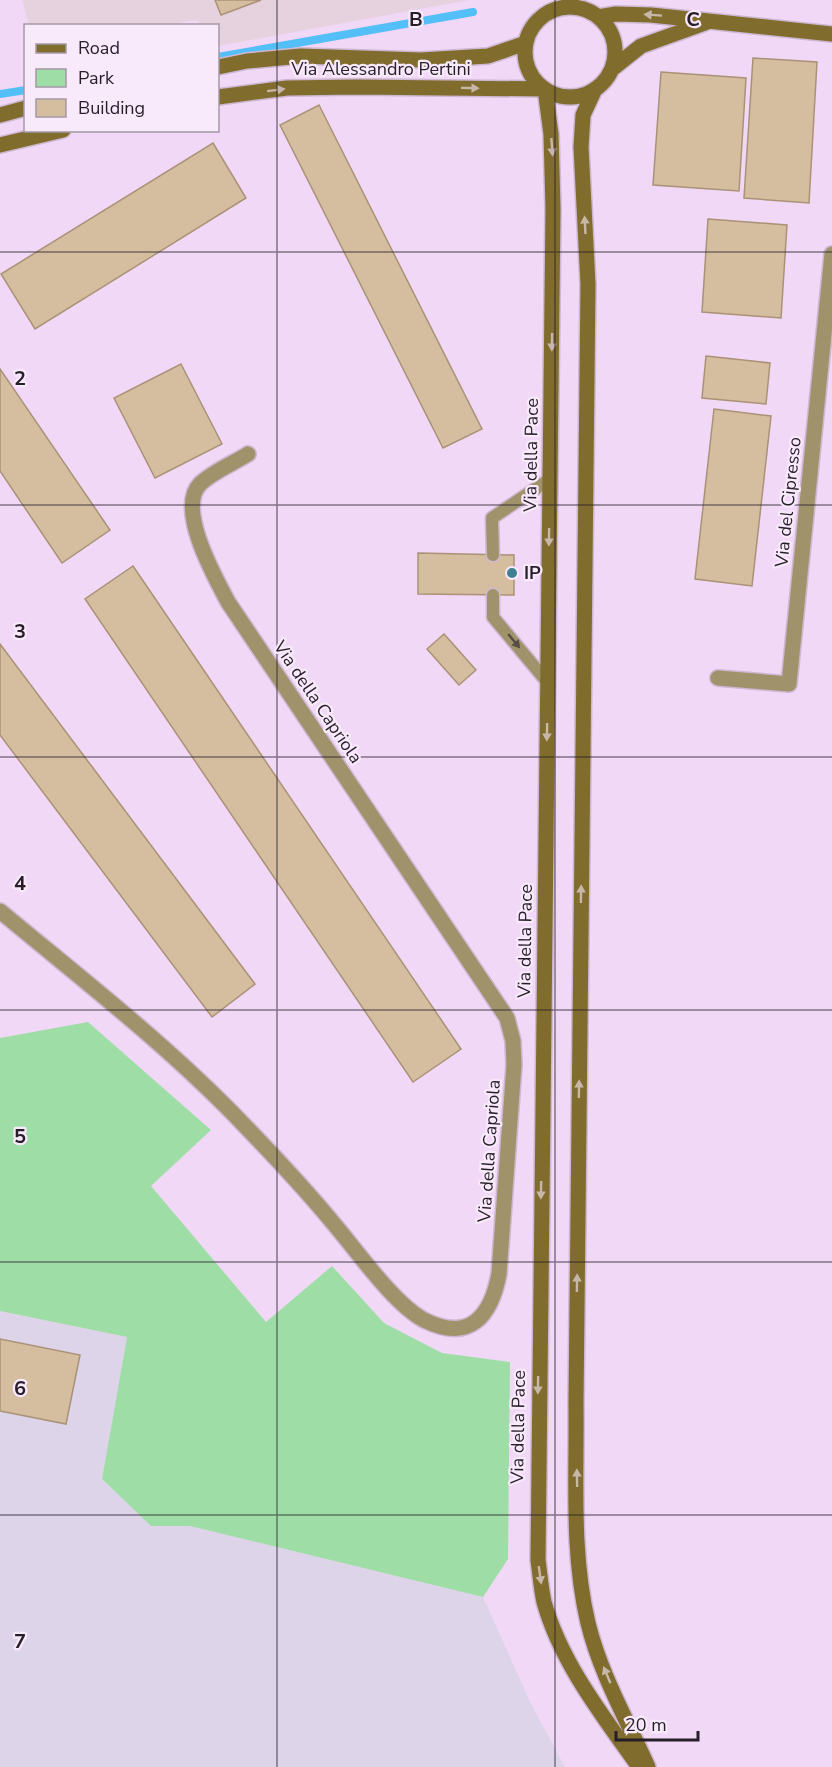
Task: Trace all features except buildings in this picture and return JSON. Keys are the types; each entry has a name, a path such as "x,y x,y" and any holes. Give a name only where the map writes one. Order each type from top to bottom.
{"street":[{"path":"545,0 526,43 529,69 535,80 545,89 570,97 595,89"},
{"path":"538,20 562,8 575,7 832,33"},
{"path":"590,9 608,28 614,41 612,69"},
{"path":"648,1767 599,1656 588,1624 580,1581 578,1537 576,1392 588,284 581,147 583,115 595,89 612,69 641,46 707,22"},
{"name":"Via Alessandro Pertini","path":"219,67 247,61 301,56 421,60 488,56 526,43"},
{"name":"Via Alessandro Pertini","path":"219,97 287,88 545,89"},
{"name":"Via della Pace","path":"545,89 553,159 538,1560 544,1601 558,1639 603,1716 639,1767"},
{"path":"0,115 24,109"},
{"path":"0,145 55,132"},
{"name":"Via del Cipresso","path":"718,678 789,684 829,327 832,254"},
{"name":"Via della Capriola","path":"0,911 190,1071 244,1125 328,1216 404,1305 424,1319 455,1327 476,1322 486,1313 494,1298 499,1274 513,1083 513,1041 507,1018 228,602 214,574 197,533 192,499 200,484 248,454"}],"lane":[{"path":"493,555 492,518 550,479"},
{"path":"493,595 493,617 548,683"}],"shaded area":[{"path":"22,0 469,0 219,46 219,24 200,24 197,20 171,24 29,24"},
{"path":"0,1311 127,1337 102,1479 151,1526 190,1526 483,1597 530,1702 565,1767 0,1767"}],"green space":[{"path":"88,1022 211,1130 151,1186 266,1322 332,1266 384,1323 442,1353 510,1362 508,1559 483,1597 190,1526 151,1526 102,1479 127,1337 0,1311 0,1038"}],"waterway":[{"path":"219,57 473,12"},
{"path":"0,94 24,90"}],"place":[{"name":"IP","path":"512,573"}]}
